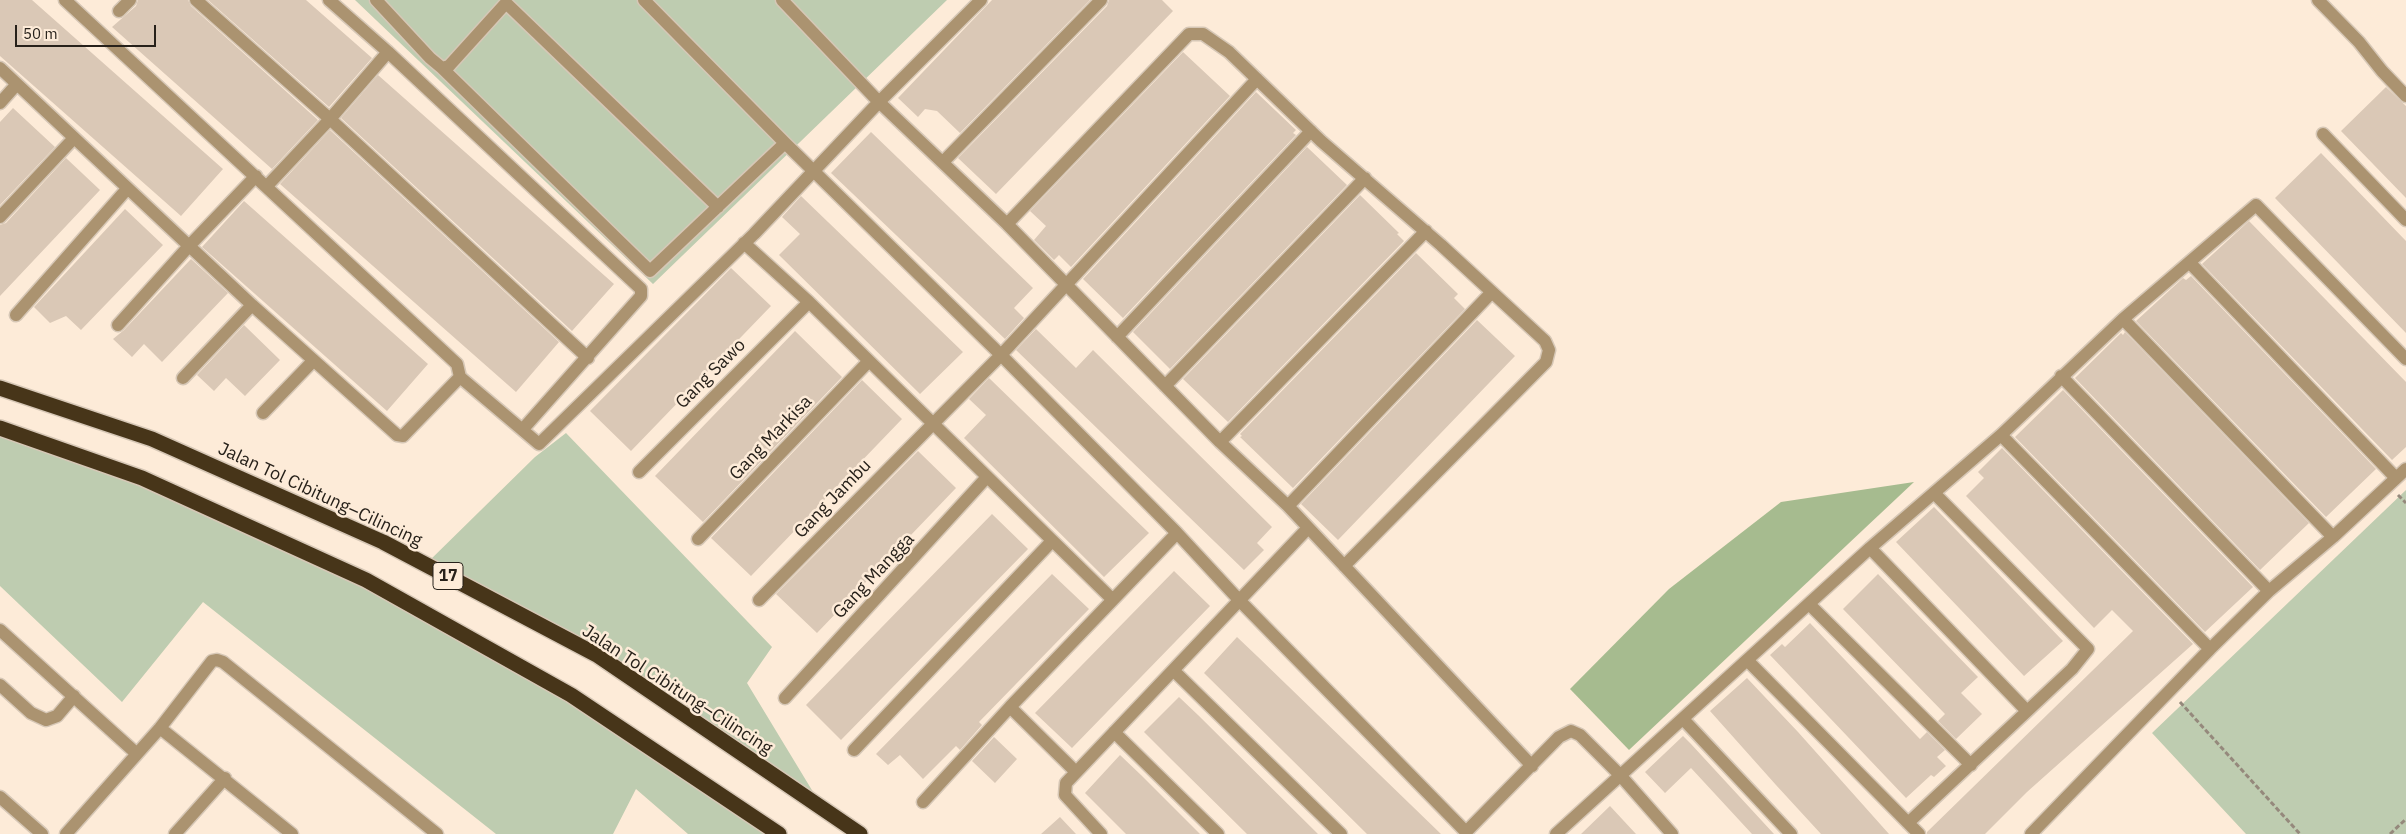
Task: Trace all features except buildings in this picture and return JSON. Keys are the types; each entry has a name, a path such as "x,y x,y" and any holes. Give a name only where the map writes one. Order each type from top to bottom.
{"highway":[{"name":"Jalan Tol Cibitung–Cilincing","path":"0,388 152,439 383,542 597,655 860,834"},
{"name":"17","path":"0,428 142,478 366,580 571,695 779,834"}],"street":[{"path":"65,0 458,364 460,376 537,443 542,442 815,172 880,102 981,0"},
{"path":"119,11 130,0"},
{"path":"196,0 330,119 588,358"},
{"path":"329,0 388,52 641,289 641,296 523,430"},
{"path":"376,0 430,58 650,271 785,143"},
{"path":"644,0 1177,533 1240,601 1465,833 1558,738 1571,731 1580,734 1620,775 1672,834"},
{"path":"782,0 880,102 1007,224 1220,442 1288,506 1532,766"},
{"path":"943,162 1101,0"},
{"path":"2318,0 2359,42 2382,71 2406,96"},
{"path":"442,68 449,66 506,1 718,207"},
{"path":"1007,224 1189,34 1196,33 1210,37 1257,79 1311,132 1426,231 1545,341 1549,350 1546,362 1344,566"},
{"path":"267,186 330,119 388,52"},
{"path":"0,68 252,305 313,361 400,436 403,436 460,376"},
{"name":"Gang Jambu","path":"759,600 1001,355 1257,79"},
{"path":"0,103 17,84"},
{"path":"1117,337 1311,132"},
{"path":"2323,134 2406,220"},
{"path":"0,217 74,138"},
{"path":"118,325 189,246 256,176"},
{"path":"1165,386 1365,178"},
{"path":"16,315 127,189"},
{"path":"1556,834 1870,548 2001,435 2123,319 2256,205 2406,359"},
{"path":"1220,442 1426,231"},
{"path":"744,242 809,302 1112,599"},
{"path":"2190,263 2396,478"},
{"path":"1288,506 1492,292"},
{"name":"Gang Sawo","path":"639,472 809,302"},
{"path":"183,378 252,305"},
{"path":"2123,319 2334,537"},
{"path":"263,413 313,361"},
{"name":"Gang Markisa","path":"698,539 869,361"},
{"path":"2061,376 2270,591"},
{"path":"2001,435 2210,649"},
{"path":"2031,834 2210,649 2270,591 2334,537 2406,469"},
{"name":"Gang Mangga","path":"785,698 988,477"},
{"path":"1908,823 1971,765 2088,651 2087,646 1934,493"},
{"path":"1101,834 1065,796 1066,784 1308,528"},
{"path":"923,802 1010,706 1177,533"},
{"path":"854,750 1052,541"},
{"path":"1870,548 2027,711"},
{"path":"1809,604 1971,765"},
{"path":"0,630 138,754"},
{"path":"66,834 160,728 212,661 217,660 223,662 437,834"},
{"path":"1748,661 1919,834"},
{"path":"1174,671 1341,834"},
{"path":"0,685 31,713 46,720 57,716 74,696"},
{"path":"1010,706 1076,772"},
{"path":"1682,719 1791,834"},
{"path":"160,728 225,778 292,834"},
{"path":"1114,732 1218,834"},
{"path":"175,834 225,778"},
{"path":"0,797 42,834"}],"path":[{"path":"2170,690 2300,834"},
{"path":"2390,834 2406,819"}],"green space":[{"path":"355,0 947,0 653,284"},
{"path":"0,428 142,478 366,580 571,695 779,834 688,834 636,789 613,834 496,834 203,602 122,702 0,586"},
{"path":"566,433 772,647 747,683 824,810 597,655 426,564 535,457"},
{"path":"1914,482 1629,750 1570,689 1669,589 1781,502"},
{"path":"2406,490 2406,834 2246,834 2152,733"}]}
